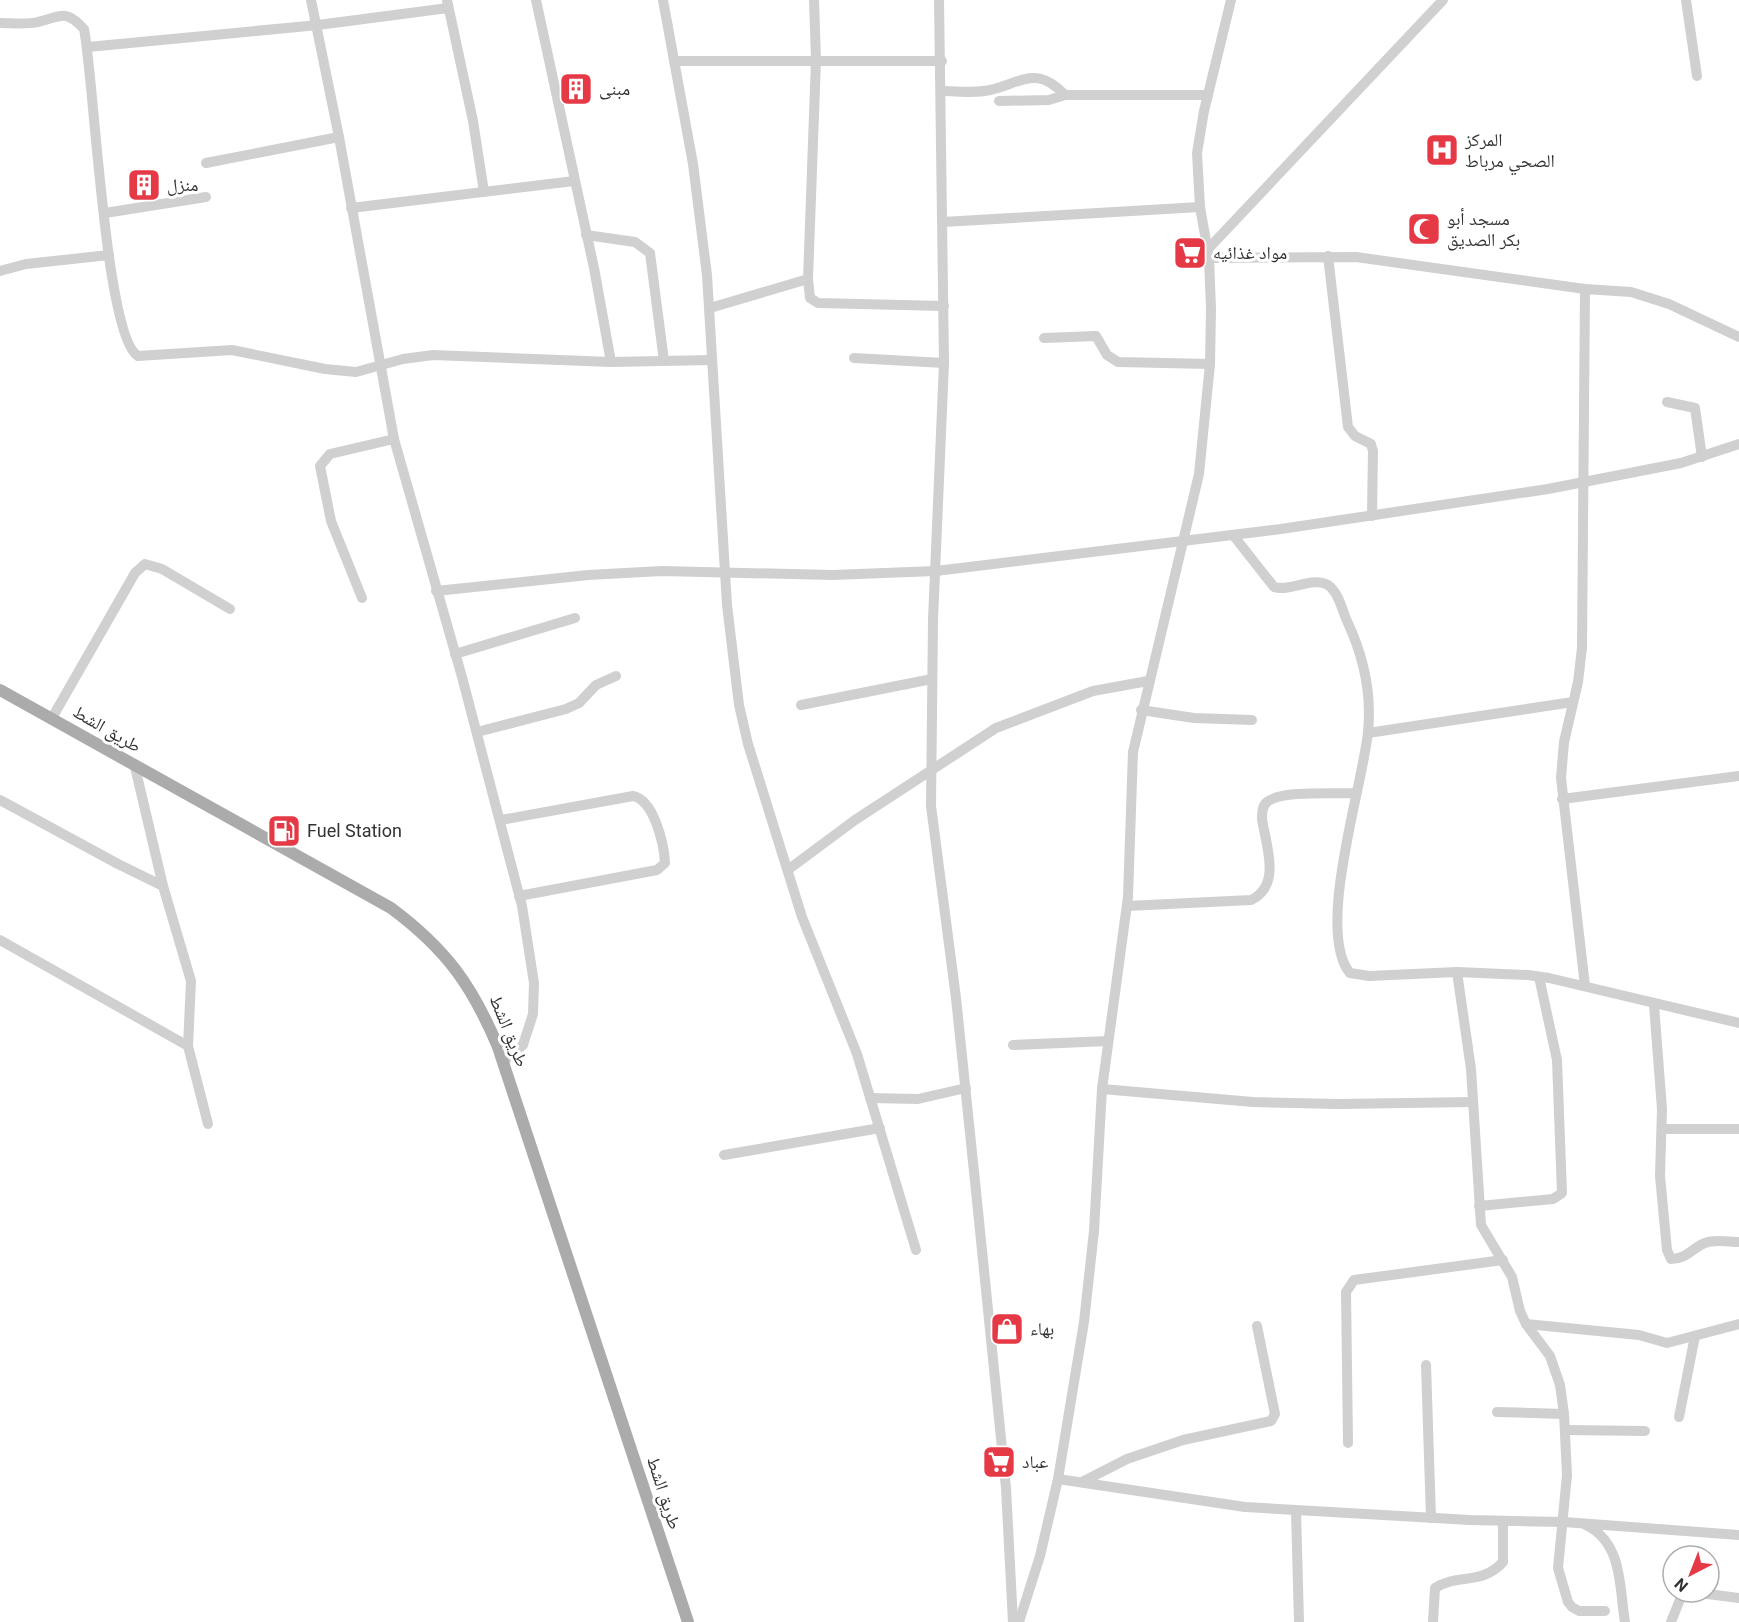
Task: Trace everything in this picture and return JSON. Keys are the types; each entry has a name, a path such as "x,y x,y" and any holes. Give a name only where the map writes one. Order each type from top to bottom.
{"main road":[{"name":"طريق الشط","path":"0,690 377,900 409,922 440,950 468,984 489,1025 503,1062 688,1622"}],"street":[{"path":"311,0 339,137 394,439 477,732 519,896 534,983 533,1014 523,1045 503,1062"},
{"path":"536,0 586,235 610,362"},
{"path":"663,0 693,164 710,308 719,498 727,604 739,705 762,789 789,869 802,917 847,1025 916,1250"},
{"path":"814,0 816,60 807,279 810,298 818,303 944,306"},
{"path":"939,0 942,61 944,363 932,679 930,773 933,840 966,1088 1004,1467 1013,1622"},
{"path":"1019,1622 1040,1556 1058,1479 1077,1367 1094,1231 1102,1089 1127,906 1132,845 1133,752 1141,710 1185,540 1199,474 1210,364 1209,253 1200,207 1197,153 1208,95 1231,0"},
{"path":"1209,253 1443,0"},
{"path":"1686,0 1696,76"},
{"path":"88,47 318,26 447,4 473,121 484,192"},
{"path":"0,23 38,22 62,14 76,19 84,28 88,47 99,174 109,255 116,297 128,344 138,356 232,350 339,371 364,371 403,359 433,355 610,362 712,360"},
{"path":"674,61 942,61"},
{"path":"942,91 992,90 1018,79 1032,77 1052,83 1065,95"},
{"path":"999,101 1049,100 1065,95 1208,95"},
{"path":"206,163 339,137"},
{"path":"351,208 574,181"},
{"path":"105,213 206,197"},
{"path":"943,222 1200,207"},
{"path":"586,235 635,242 650,253 664,361"},
{"path":"1209,253 1356,257 1585,289 1631,292 1669,304 1739,337"},
{"path":"0,271 26,264 109,255"},
{"path":"1328,256 1348,427 1355,436 1371,444 1373,451 1372,516"},
{"path":"710,308 807,279"},
{"path":"1585,289 1582,648 1564,742 1562,799 1585,986"},
{"path":"1044,338 1096,336 1107,355 1118,362 1210,364"},
{"path":"854,358 944,363"},
{"path":"1666,402 1695,408 1702,457"},
{"path":"362,598 331,521 320,466 330,454 394,439"},
{"path":"436,591 588,575 662,571 832,575 936,571 1233,535 1582,483 1642,472 1702,457 1739,444"},
{"path":"1233,535 1274,586 1281,589 1320,583 1329,586 1335,594 1363,656 1368,683 1368,733 1342,862 1338,916 1342,964 1350,973 1369,976 1457,972 1539,977 1739,1023"},
{"path":"52,718 135,573 145,564 162,569 230,609"},
{"path":"455,654 575,618"},
{"path":"477,732 566,709 579,703 596,685 616,676"},
{"path":"801,705 932,679"},
{"path":"789,869 855,820 1006,722 1093,691 1148,681"},
{"path":"1368,733 1573,702"},
{"path":"1141,710 1194,718 1252,720"},
{"path":"135,767 163,886 191,981 188,1046 208,1124"},
{"path":"1562,799 1739,777"},
{"path":"1127,906 1251,900 1261,896 1269,886 1271,873 1262,819 1262,810 1267,802 1281,796 1355,793"},
{"path":"501,820 633,796 644,800 650,808 663,852 665,863 657,870 519,896"},
{"path":"0,800 143,878 163,886"},
{"path":"0,940 188,1046"},
{"path":"1457,972 1465,1017 1481,1225 1512,1277 1526,1324 1550,1356 1560,1385 1567,1475 1558,1568 1568,1602 1579,1611 1605,1611"},
{"path":"1479,1206 1554,1199 1563,1193 1557,1059 1539,977"},
{"path":"1654,1005 1662,1129 1660,1176 1667,1250 1671,1259 1680,1259 1696,1246 1709,1241 1739,1242"},
{"path":"1013,1045 1108,1041"},
{"path":"870,1098 918,1100 966,1088"},
{"path":"1102,1089 1253,1102 1340,1104 1473,1102"},
{"path":"724,1155 880,1128"},
{"path":"1662,1129 1739,1129"},
{"path":"1348,1443 1346,1292 1349,1285 1354,1280 1503,1260"},
{"path":"1526,1324 1639,1335 1668,1343 1739,1324"},
{"path":"1082,1482 1127,1459 1183,1440 1271,1421 1275,1414 1257,1326"},
{"path":"1679,1417 1695,1336"},
{"path":"1426,1365 1431,1518"},
{"path":"1497,1412 1564,1414"},
{"path":"1565,1430 1646,1431"},
{"path":"1058,1479 1197,1501 1296,1511 1582,1523 1739,1536"},
{"path":"1296,1511 1299,1622"},
{"path":"1433,1622 1435,1588 1443,1583 1493,1573 1503,1562 1503,1521"},
{"path":"1582,1523 1597,1531 1611,1545 1617,1566 1625,1622"},
{"path":"1721,1596 1739,1599"},
{"path":"1671,1622 1679,1604"}],"place":[{"name":"مبنى","path":"576,89"},
{"name":"المركز الصحي مرباط","path":"1442,150"},
{"name":"منزل","path":"144,185"},
{"name":"مسجد أبو بكر الصديق","path":"1424,229"},
{"name":"مواد غذائيه","path":"1190,253"},
{"name":"Fuel Station","path":"284,831"},
{"name":"بهاء","path":"1007,1329"},
{"name":"عباد","path":"999,1462"}]}
